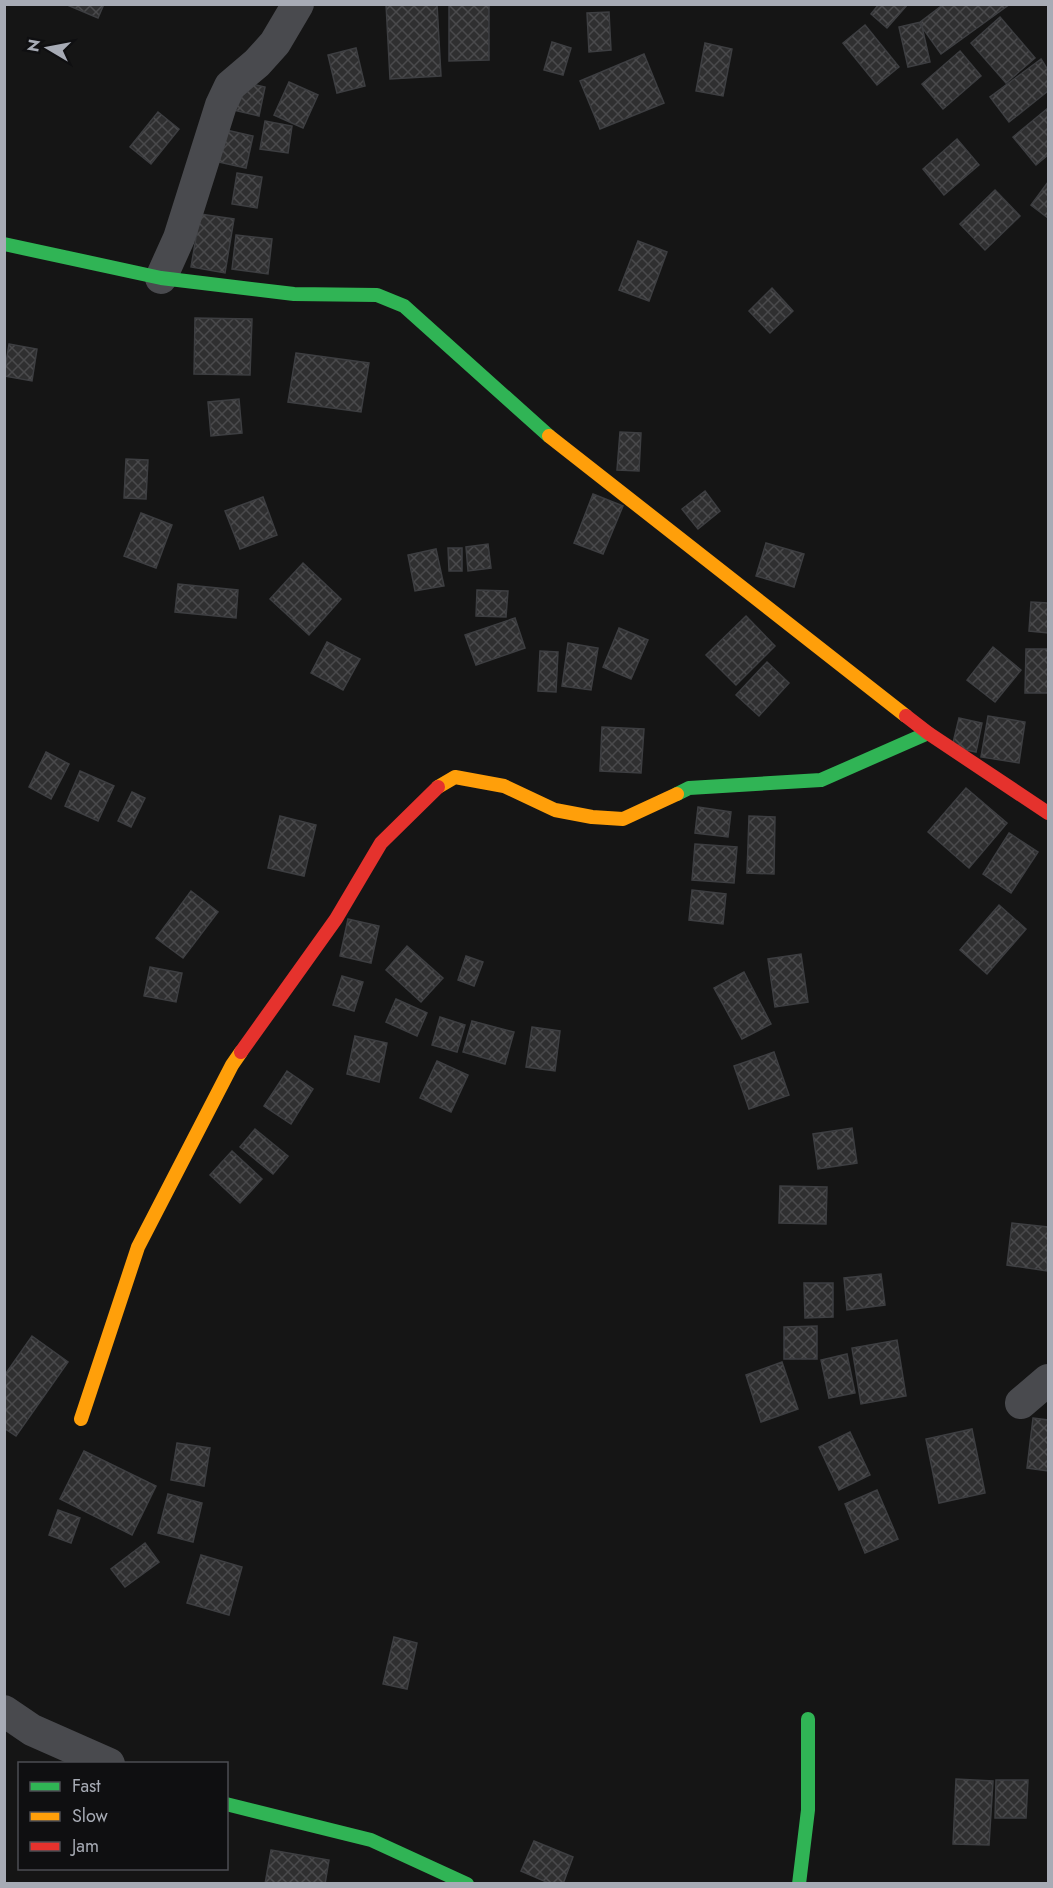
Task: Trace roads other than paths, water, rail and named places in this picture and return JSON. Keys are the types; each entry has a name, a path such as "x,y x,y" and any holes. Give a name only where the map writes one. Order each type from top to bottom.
{"street":[{"path":"161,278 179,238 221,105 230,86 257,63 275,43 298,4"},
{"path":"4,244 161,278 294,294 377,295 404,306 542,430 928,733 1048,813"},
{"path":"81,1419 138,1247 232,1065 336,919 381,843 434,789 455,777 504,786 555,810 592,817 623,819 689,788 821,780 928,733"},
{"path":"1021,1403 1048,1380"},
{"path":"4,1711 32,1730 104,1762"},
{"path":"799,1884 808,1810 808,1719"},
{"path":"228,1804 371,1840 468,1884"}]}
